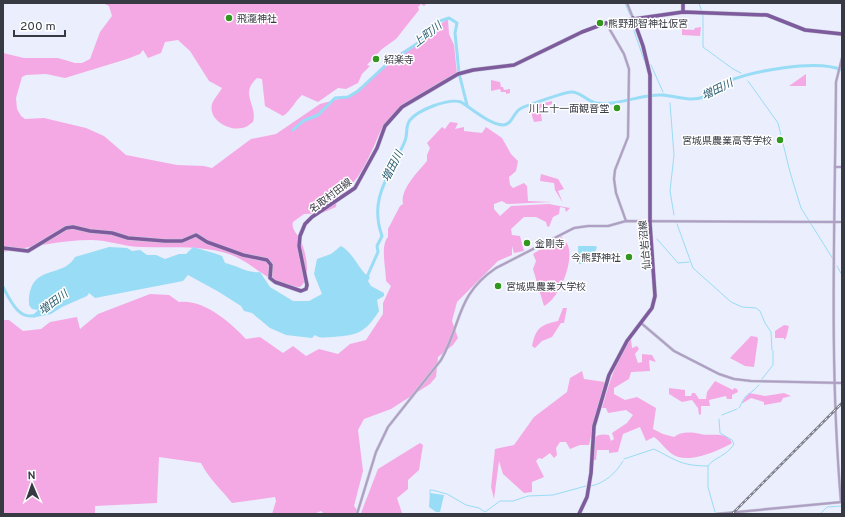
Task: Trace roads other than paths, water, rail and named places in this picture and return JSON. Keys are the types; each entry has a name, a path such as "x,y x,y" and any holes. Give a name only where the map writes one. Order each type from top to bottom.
{"main road":[{"path":"683,3 683,12"},
{"path":"633,18 683,12 767,15 805,30 842,34"},
{"name":"名取村田線","path":"3,248 28,251 66,228 73,227 90,231 110,232 128,238 142,240 182,241 196,235 207,242 243,255 267,260 270,265 270,278 294,289 303,290 308,283 299,246 300,236 305,224 312,217 358,183 379,145 384,126 402,106 460,73 514,65 574,35 606,23 633,18"},
{"name":"仙台岩沼線","path":"578,514 587,497 591,473 594,426 606,386 620,353 652,308 656,296 650,221 650,94 648,62 633,18"}],"street":[{"path":"627,3 633,18"},
{"path":"606,23 628,66 628,137 615,170 614,180 616,194 626,221"},
{"path":"716,514 733,511 841,502 836,437 834,382 837,71 842,58"},
{"path":"835,167 842,167"},
{"path":"357,514 376,452 388,427 438,365 447,348 462,306 478,282 496,268 574,228 584,226 608,226 626,221 842,222"},
{"path":"641,323 674,351 727,377 750,381 842,383"}],"water":[{"path":"341,246 346,249 363,272 370,277 368,281 371,286 384,293 384,296 377,300 379,311 365,328 355,334 323,338 315,335 312,338 286,335 270,328 252,313 244,311 241,306 188,275 183,281 95,298 89,293 87,296 62,307 51,314 33,318 33,315 38,310 32,309 29,305 30,292 34,283 40,277 69,264 75,257 109,247 127,248 132,251 140,250 147,255 156,255 165,259 179,254 186,254 193,247 222,256 225,263 247,271 260,272 270,287 293,301 309,301 322,294 314,274 317,259 331,254"},
{"path":"578,246 597,247 594,256 587,263 579,264"},
{"path":"430,493 444,495 440,512 436,512 429,507"}],"waterway":[{"path":"625,3 630,15"},
{"path":"699,3 703,15 703,47 733,69 741,73"},
{"name":"上町川","path":"293,130 303,121 318,115 335,98 348,97 358,91 387,64 418,43 440,21 449,18 457,23 455,33 459,73 467,105"},
{"path":"632,25 644,60"},
{"path":"651,65 663,92"},
{"name":"増田川","path":"366,279 378,252 377,246 382,236 378,222 378,209 379,198 383,186 405,141 408,122 414,116 426,109 441,103 455,101 461,102 486,119 503,125 508,123 523,107 571,92 578,93 596,103 621,102 654,95 693,99 707,96 726,82 767,70 801,66 831,67 842,70"},
{"path":"748,81 778,123 790,172 801,208 833,259"},
{"path":"670,103 674,155 670,191 674,215"},
{"path":"677,224 693,268 731,302 742,307 756,308 760,311 771,332 772,350"},
{"path":"657,239 678,263 689,262"},
{"path":"837,266 842,275"},
{"name":"増田川","path":"3,287 12,303 20,312 30,316 36,315"},
{"path":"762,379 773,365 773,351"},
{"path":"739,408 745,397 759,385"},
{"path":"722,415 737,409"},
{"path":"715,512 708,487 708,466 728,451 734,444 732,440 720,433 719,419"},
{"path":"624,459 654,449 685,464 708,466"},
{"path":"591,486 601,483 610,477 623,461"},
{"path":"430,494 430,490 447,494 466,505 479,508 485,512 500,501 513,501 528,496 553,495 586,486"},
{"path":"820,514 827,507 842,506"}],"railway":[{"path":"732,514 842,403"}],"place":[{"name":"飛瀧神社","path":"229,18"},
{"name":"熊野那智神社仮宮","path":"600,23"},
{"name":"紹楽寺","path":"376,59"},
{"name":"川上十一面観音堂","path":"617,108"},
{"name":"宮城県農業高等学校","path":"780,140"},
{"name":"金剛寺","path":"527,243"},
{"name":"今熊野神社","path":"629,257"},
{"name":"宮城県農業大学校","path":"498,286"}]}
